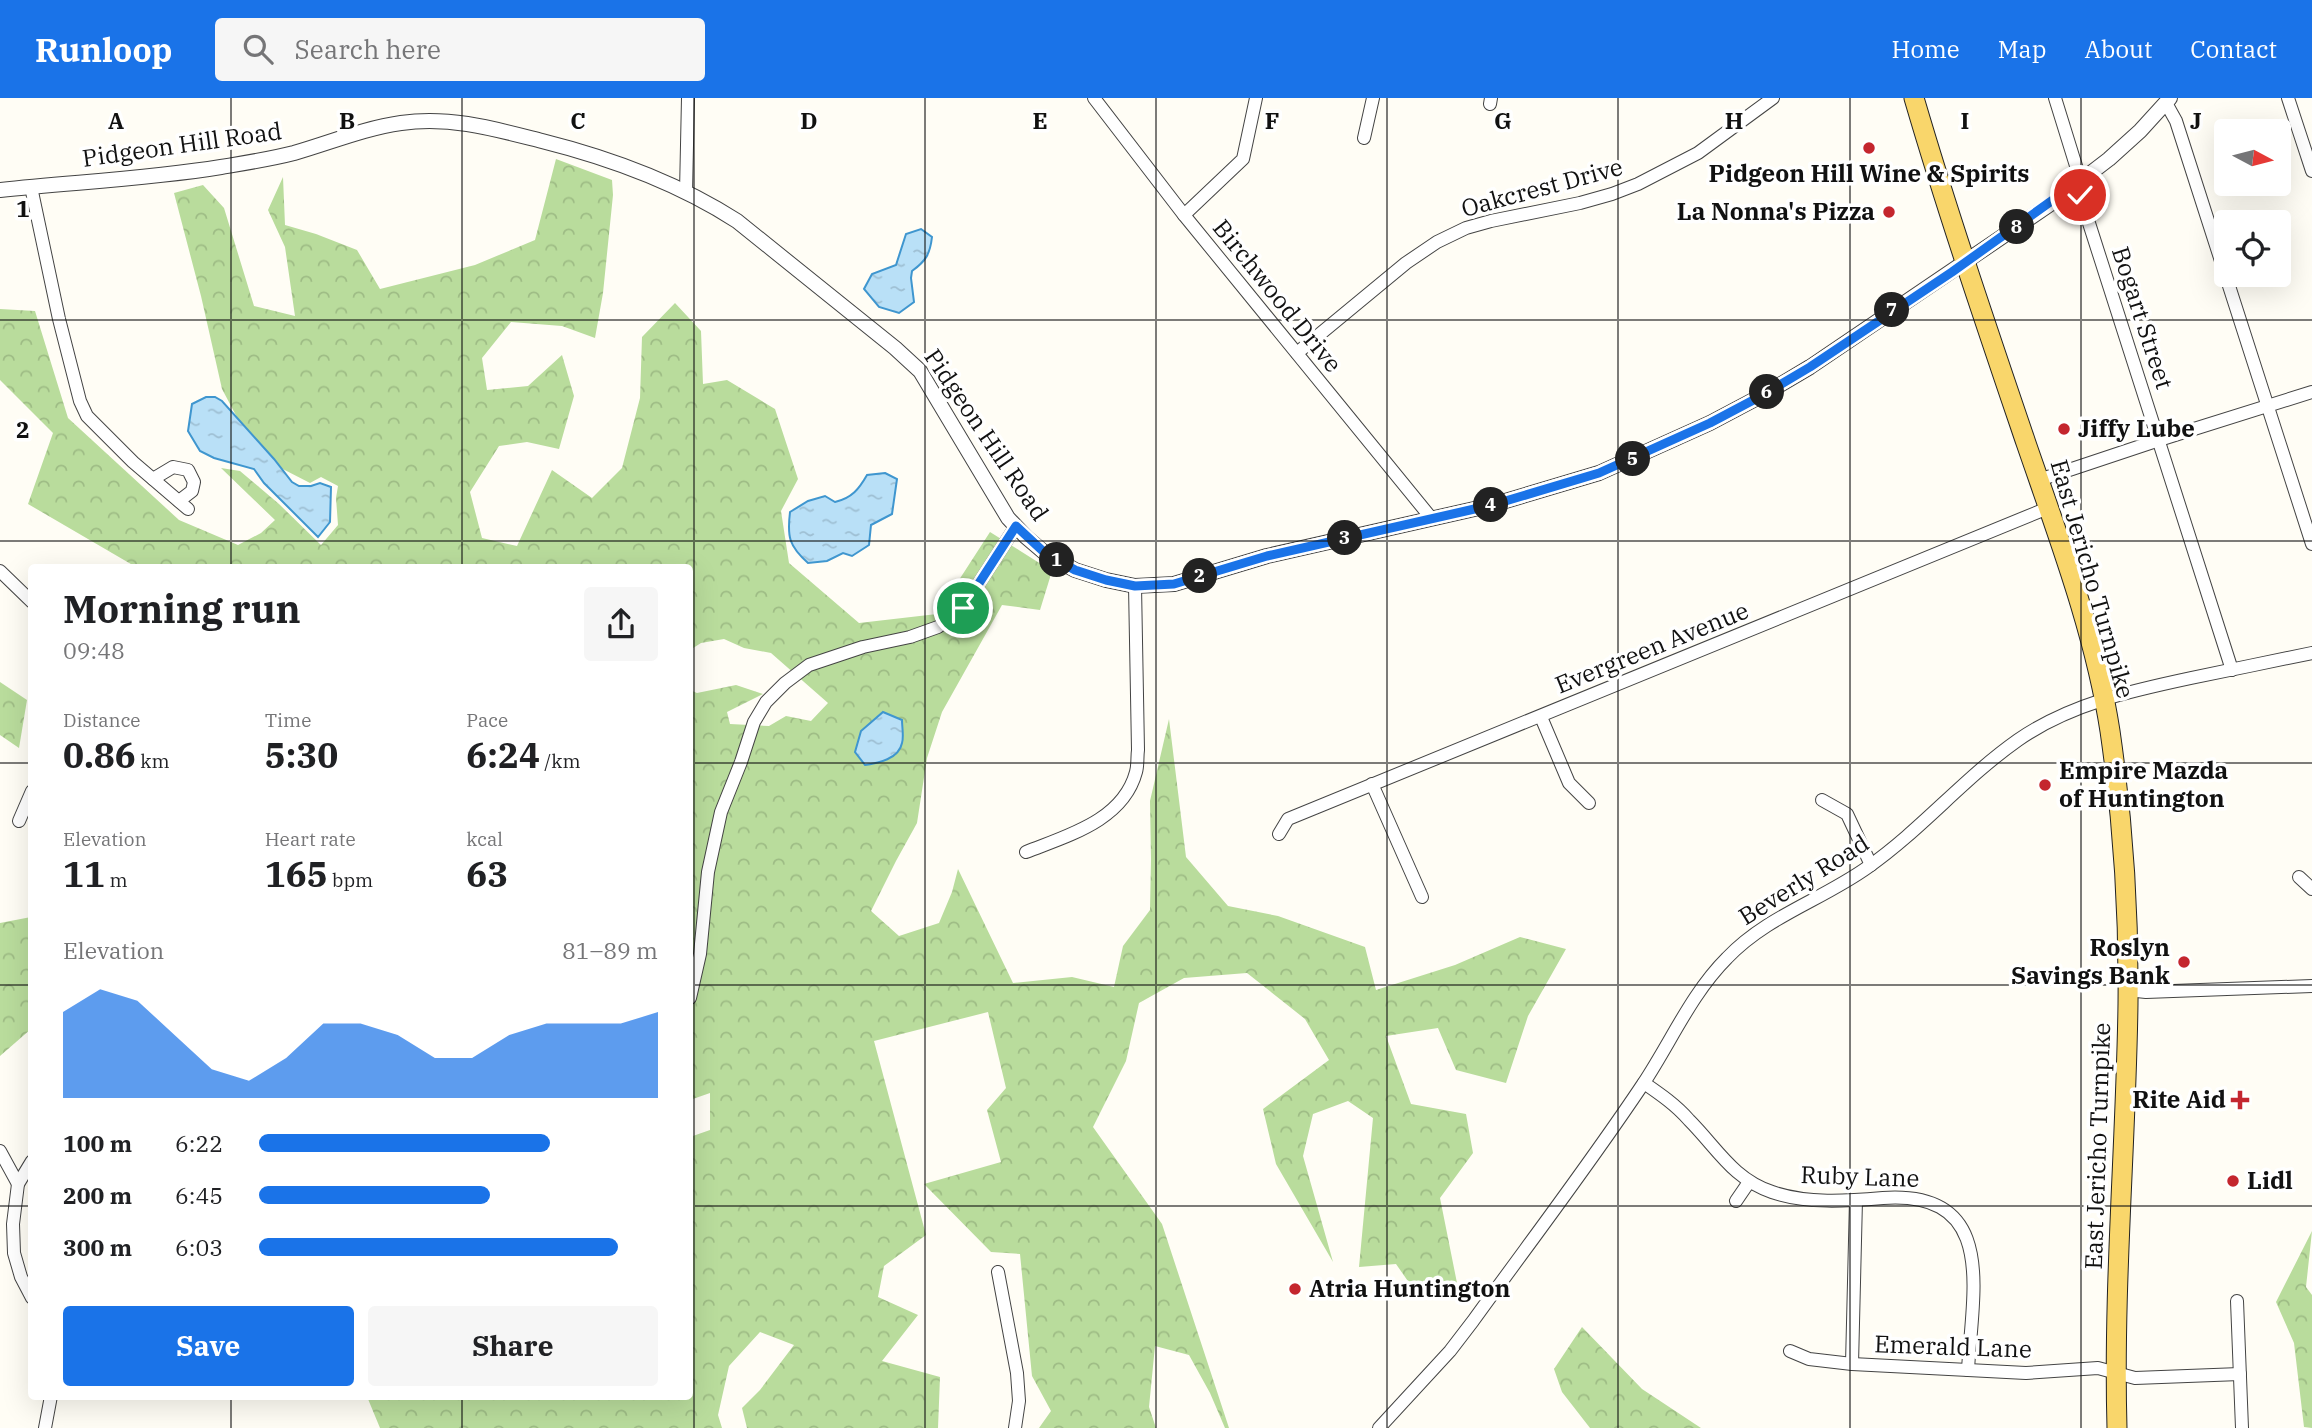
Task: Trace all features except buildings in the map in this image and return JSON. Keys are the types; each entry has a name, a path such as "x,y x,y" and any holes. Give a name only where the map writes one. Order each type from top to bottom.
{"main road":[{"name":"East Jericho Turnpike","path":"1913,98 2048,508 2079,606 2104,699 2119,813 2127,990 2116,1373 2117,1428"}],"street":[{"path":"685,192 688,98"},
{"name":"Birchwood Drive","path":"1094,98 1184,215 1432,519"},
{"path":"1184,215 1243,159 1256,98"},
{"path":"1364,138 1373,98"},
{"name":"Oakcrest Drive","path":"1297,353 1406,263 1437,242 1491,220 1580,203 1638,184 1698,153 1773,98"},
{"name":"Bogart Street","path":"2055,98 2077,169 2080,195 2232,670"},
{"path":"2288,98 2312,171"},
{"path":"2168,101 2312,544"},
{"name":"Pidgeon Hill Road","path":"0,190 160,176 221,167 290,154 400,123 453,121 503,130 596,155 685,192 737,221 920,371 1009,518 1046,554 1075,570 1135,586 1174,584 1267,556 1492,505 1599,473 1710,423 1810,367 1966,262 2078,182 2140,131 2168,101"},
{"path":"30,187 59,319 80,401 87,416 105,435 153,479 183,505 194,482 188,470 173,467 153,479"},
{"path":"2039,480 2312,392"},
{"name":"Evergreen Avenue","path":"1279,834 1288,819 2048,508"},
{"path":"693,985 700,954 708,872 721,811 754,722 766,702 809,665 938,627 963,608 1016,526"},
{"path":"0,571 28,598"},
{"path":"1026,852 1082,830 1097,821 1121,799 1136,772 1138,750 1135,586"},
{"name":"Beverly Road","path":"1379,1428 1450,1351 1473,1321 1644,1083 1695,998 1727,958 1744,942 1784,914 1840,885 1871,865 1934,813 1967,779 2018,740 2065,714 2104,699 2312,653"},
{"path":"1541,716 1569,783 1589,803"},
{"path":"1372,784 1422,897"},
{"path":"19,821 28,800"},
{"path":"1822,800 1847,814 1871,865"},
{"path":"2299,877 2312,889"},
{"path":"2127,990 2146,992 2312,986"},
{"name":"Ruby Lane","path":"1644,1083 1690,1120 1718,1155 1749,1182 1797,1198 1913,1198 1932,1202 1951,1213 1963,1228 1974,1266 1968,1370"},
{"path":"0,1151 18,1184"},
{"path":"28,1168 18,1184 13,1224 14,1253 28,1290"},
{"path":"1736,1201 1749,1182"},
{"path":"1852,1364 1856,1200"},
{"path":"998,1272 1017,1373 1020,1401 1016,1428"},
{"path":"2237,1301 2242,1428"},
{"name":"Emerald Lane","path":"1790,1351 1809,1359 1852,1364 2026,1373 2098,1368 2135,1378 2240,1374"},
{"path":"45,1428 50,1400"}],"green space":[{"path":"556,159 612,180 613,195 603,293 595,338 562,326 511,322 482,358 487,390 528,386 562,355 574,396 559,449 527,442 499,446 470,492 482,538 517,546 552,470 592,498 622,468 640,398 642,337 675,303 701,331 703,384 727,380 775,409 798,479 781,511 789,563 859,623 937,614 990,532 1052,571 1040,610 1002,605 942,712 927,758 917,823 871,911 899,936 939,923 958,869 1013,983 1072,977 1114,987 1123,946 1150,910 1150,801 1169,719 1186,857 1228,906 1278,916 1365,947 1376,990 1455,965 1520,937 1566,949 1528,1016 1506,1083 1456,1070 1438,1028 1386,1036 1411,1104 1466,1114 1473,1153 1440,1198 1459,1293 1412,1287 1396,1264 1359,1267 1373,1118 1348,1101 1313,1114 1303,1156 1333,1262 1276,1164 1263,1109 1329,1060 1305,1019 1247,973 1184,978 1139,1003 1126,1061 1093,1127 1162,1224 1229,1428 1225,1428 1189,1355 1155,1346 1149,1407 1156,1428 1039,1428 1051,1411 1032,1376 1020,1254 991,1252 924,1184 1001,1162 987,1110 1006,1088 988,1012 874,1041 926,1235 884,1266 878,1297 918,1315 882,1361 940,1377 938,1428 747,1428 742,1408 760,1390 794,1345 760,1332 729,1366 718,1415 722,1428 380,1428 368,1400 693,1400 693,1136 710,1130 710,1093 693,1099 693,691 697,693 736,685 763,694 727,712 730,724 769,726 786,716 811,721 828,703 771,653 744,648 724,639 701,643 693,648 693,564 131,564 28,504 53,433 0,380 0,309 35,311 68,418 179,520 238,545 261,533 275,520 221,468 240,471 321,545 338,525 338,486 321,477 310,483 273,464 239,421 222,389 174,193 203,185 224,208 254,306 295,316 285,247 268,210 283,177 285,225 357,250 380,289 475,265 535,240"},
{"path":"0,682 27,700 19,748 0,735"},
{"path":"28,918 28,1032 0,1056 0,923"},
{"path":"2312,1231 2306,1287 2312,1295 2312,1428 2304,1427 2294,1343 2276,1302"},
{"path":"1582,1327 1642,1389 1701,1428 1590,1428 1562,1392 1554,1369"}],"water":[{"path":"921,229 932,237 926,257 912,271 914,302 899,313 879,307 864,289 872,274 896,265 906,234"},
{"path":"206,397 215,397 222,401 292,482 299,486 320,483 331,487 330,522 318,537 264,483 254,469 214,458 200,451 188,431 192,404"},
{"path":"885,473 897,479 892,514 871,525 869,545 852,556 843,553 827,561 808,563 793,546 789,528 790,512 808,501 825,496 835,502 846,498 861,485 867,475"},
{"path":"883,712 902,720 902,743 897,753 892,756 865,765 855,752 861,731"}],"place":[{"name":"Pidgeon Hill Wine & Spirits","path":"1869,148"},
{"name":"La Nonna's Pizza","path":"1889,212"},
{"name":"Jiffy Lube","path":"2064,429"},
{"name":"Empire Mazda of Huntington","path":"2045,785"},
{"name":"Roslyn Savings Bank","path":"2184,962"},
{"name":"Rite Aid","path":"2240,1100"},
{"name":"Lidl","path":"2233,1181"},
{"name":"Atria Huntington","path":"1295,1289"}],"route":[{"path":"963,608 1016,526 1046,554 1075,570 1135,586 1174,584 1267,556 1492,505 1599,473 1710,423 1761,396 1810,367 1952,272 2078,182 2080,195"}]}
